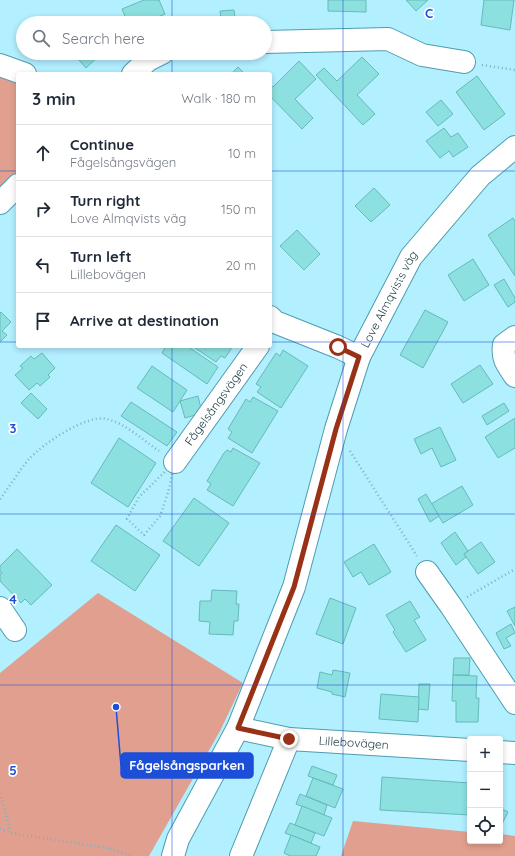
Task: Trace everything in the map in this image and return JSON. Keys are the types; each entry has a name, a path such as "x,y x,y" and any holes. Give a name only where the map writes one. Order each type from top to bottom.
{"street":[{"path":"272,42 388,39 422,55 464,62"},
{"path":"135,72 148,60"},
{"path":"0,65 19,72"},
{"name":"Love Almqvists väg","path":"162,856 175,848 238,728 294,587 336,429 359,357 410,257 480,176 515,147"},
{"path":"0,203 16,187"},
{"path":"272,323 338,347 359,357"},
{"path":"515,337 504,344 503,354 506,363 515,376"},
{"name":"Fågelsångsvägen","path":"175,462 257,348"},
{"path":"427,572 515,703"},
{"path":"0,608 15,630"},
{"name":"Lillebovägen","path":"238,728 289,739 467,750"},
{"path":"241,856 289,739"},
{"path":"503,752 515,753"}],"path":[{"path":"464,62 515,70"},
{"path":"0,499 29,459 41,448 76,425 94,420 105,419 118,423 175,462"},
{"path":"336,429 427,572"},
{"path":"175,462 168,492 160,516 144,535 127,519 139,497 175,462"},
{"path":"451,606 515,569"},
{"path":"0,792 11,833"},
{"path":"0,829 11,833 108,848 133,856"}],"shaded area":[{"path":"0,74 16,80 16,178 0,194"},
{"path":"98,593 243,683 220,731 149,856 0,856 0,673"},
{"path":"353,821 467,832 467,844 503,844 503,834 515,836 515,856 341,856"}],"building":[{"path":"144,0 159,0 165,14 160,16 125,16 122,9"},
{"path":"328,0 366,0 366,12 328,11"},
{"path":"406,0 428,0 416,11"},
{"path":"484,0 514,0 510,30 481,25"},
{"path":"234,10 235,16 221,16 220,11"},
{"path":"362,57 379,74 357,95 375,114 363,125 316,75 324,68 337,81"},
{"path":"79,60 95,60 86,68"},
{"path":"299,61 316,79 295,99 313,118 302,129 272,98 272,86 273,87"},
{"path":"238,67 243,72 233,72"},
{"path":"477,76 505,114 484,130 456,92"},
{"path":"441,100 453,114 438,126 426,112"},
{"path":"444,128 451,137 458,133 468,147 453,157 449,151 440,158 426,141"},
{"path":"374,188 390,205 371,222 355,206"},
{"path":"513,218 515,221 515,276 488,235"},
{"path":"297,230 320,254 304,270 280,246"},
{"path":"473,259 489,285 464,301 448,275"},
{"path":"504,279 515,298 515,302 508,307 494,285"},
{"path":"425,310 448,322 423,368 400,355"},
{"path":"1,312 11,322 2,331 7,335 0,342 0,313"},
{"path":"165,348 190,348 218,367 207,384 162,353"},
{"path":"195,348 232,348 225,358 221,356 216,362"},
{"path":"283,350 308,366 281,408 257,392 261,387 256,384 276,353 280,356"},
{"path":"42,353 55,368 48,375 50,377 40,386 37,383 29,390 15,375 23,368 20,366 31,356 34,359"},
{"path":"480,365 493,384 463,403 451,384"},
{"path":"152,366 187,390 173,412 137,388"},
{"path":"31,393 47,409 38,419 21,403"},
{"path":"198,396 202,413 185,418 180,401"},
{"path":"253,397 278,411 252,453 228,438 232,432 228,429 246,399 250,402"},
{"path":"131,402 177,432 167,446 121,416"},
{"path":"504,403 509,411 487,425 482,416"},
{"path":"515,418 515,448 498,458 485,437"},
{"path":"440,427 456,460 441,467 432,448 421,454 414,439"},
{"path":"119,438 156,463 128,507 91,483"},
{"path":"233,448 260,463 233,506 207,490 211,484 207,481 224,453 227,450 231,452"},
{"path":"462,486 473,505 443,523 431,504"},
{"path":"426,494 439,516 430,522 418,499"},
{"path":"194,498 229,523 199,566 163,541"},
{"path":"116,525 160,555 135,591 91,561"},
{"path":"455,532 468,551 464,554 466,557 456,565 441,543"},
{"path":"481,542 495,562 478,574 464,554"},
{"path":"374,544 391,572 369,585 361,572 353,577 344,562"},
{"path":"17,549 52,585 31,605 25,599 21,603 0,581 0,574 2,573 0,571 0,566"},
{"path":"212,590 237,591 236,604 239,604 238,621 234,621 233,635 209,634 210,622 199,621 200,601 211,601"},
{"path":"330,598 356,608 343,644 316,634"},
{"path":"410,601 420,617 414,620 426,640 406,652 393,632 395,630 386,615"},
{"path":"515,607 515,626 507,611"},
{"path":"511,624 515,633 506,638 511,646 504,649 496,633"},
{"path":"454,658 470,658 469,675 453,675"},
{"path":"333,670 350,673 345,697 317,688 320,672 332,675"},
{"path":"453,675 477,676 476,698 479,698 478,722 456,722 456,701 452,701"},
{"path":"419,684 430,684 428,710 418,709"},
{"path":"381,694 419,697 418,722 379,719"},
{"path":"312,766 337,775 333,785 308,776"},
{"path":"382,777 467,783 467,815 380,810"},
{"path":"313,778 343,789 335,808 306,796"},
{"path":"300,794 327,805 324,815 296,804"},
{"path":"302,806 332,818 324,836 295,825"},
{"path":"503,810 508,812 503,822"},
{"path":"290,823 315,833 311,843 285,833"},
{"path":"291,835 320,847 316,856 290,856 284,853"}],"place":[{"name":"Fågelsångsparken","path":"116,707"}],"route":[{"path":"289,739 238,728 294,587 336,429 359,357 338,347"}]}
